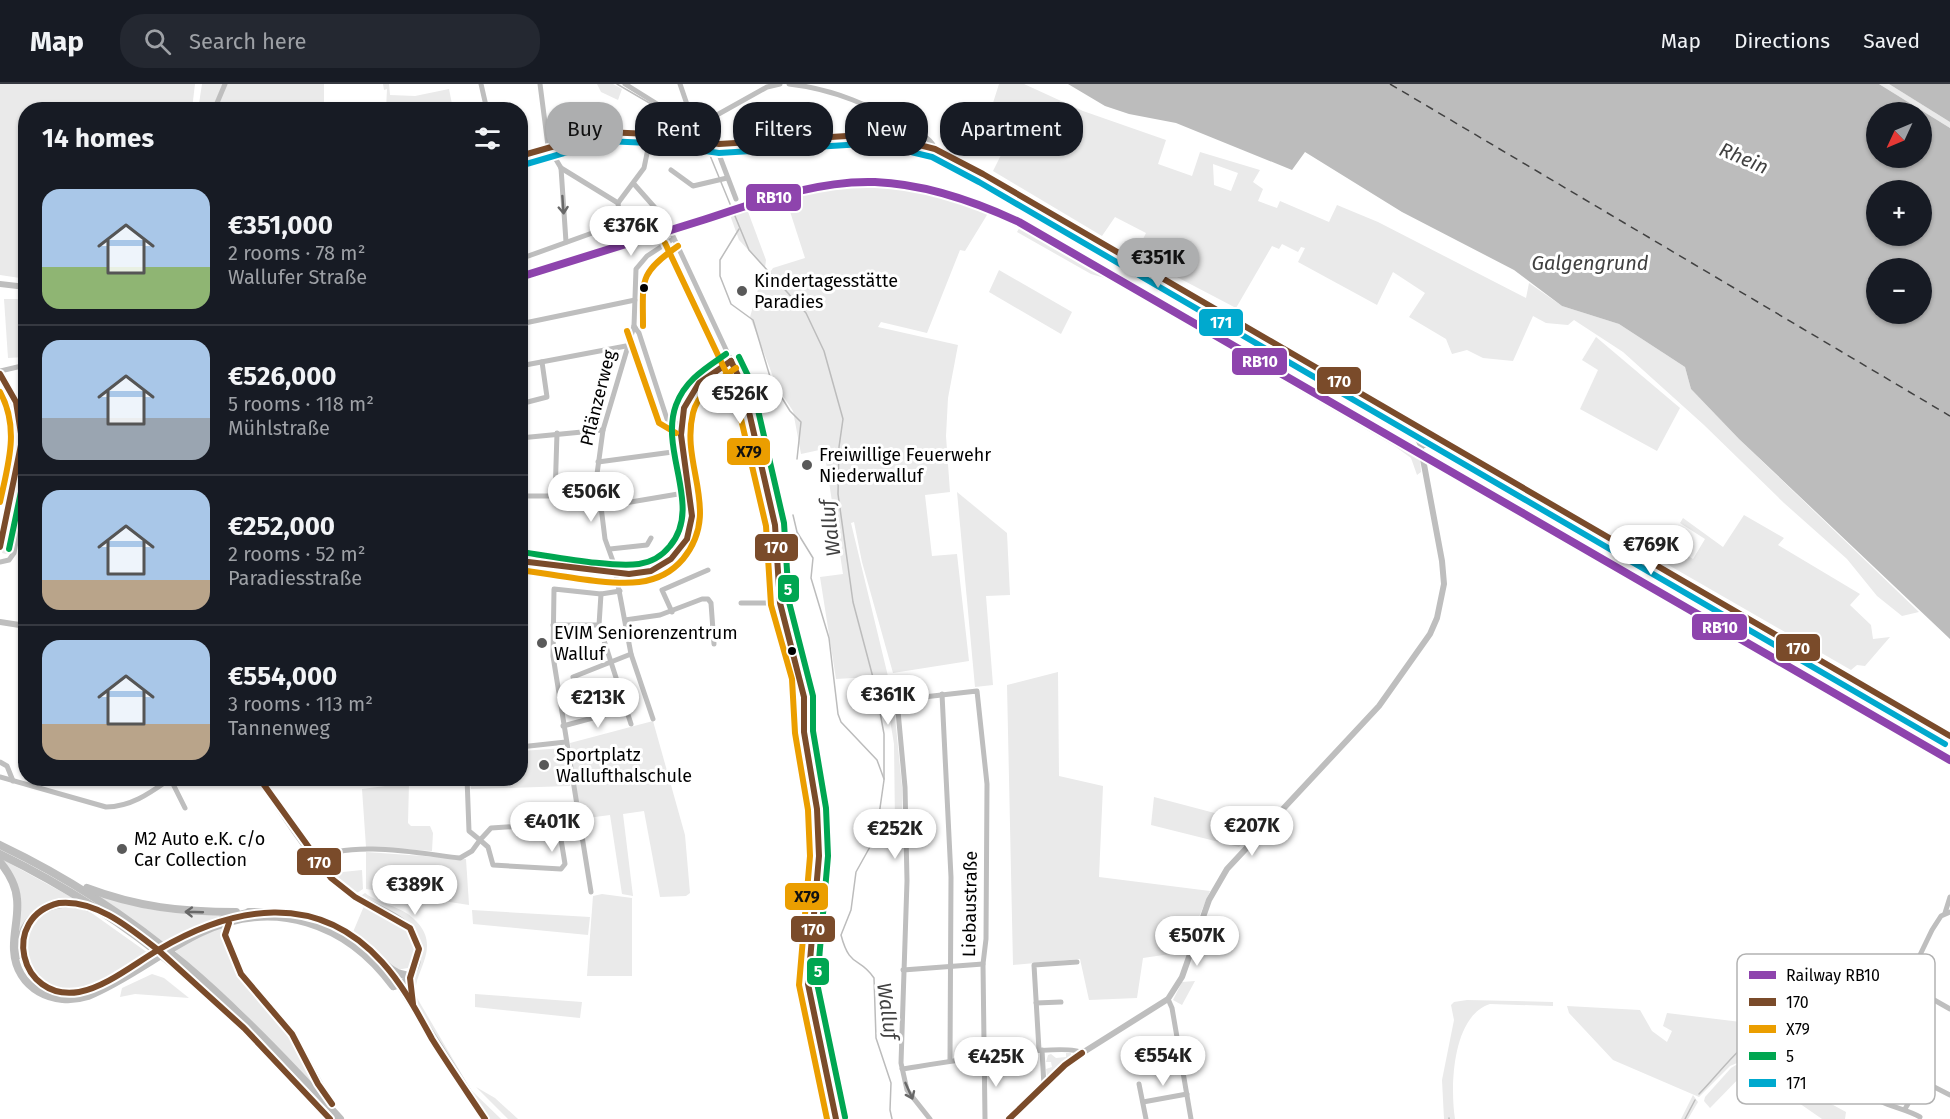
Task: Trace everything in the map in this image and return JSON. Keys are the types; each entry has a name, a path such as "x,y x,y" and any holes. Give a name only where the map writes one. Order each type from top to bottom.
{"main road":[{"path":"0,846 59,876 108,896 156,908 198,912 288,912 321,920 341,929 373,952 395,972 408,977"},
{"path":"0,854 59,885 149,940"},
{"path":"0,862 17,894 18,913 14,946 18,969 32,987 53,999 71,1000 93,994 191,938 229,922 276,918 301,921 326,928 350,941 396,984 485,1119"},
{"path":"59,876 149,940 260,1032 341,1119"},
{"path":"115,920 76,903 61,903 44,908 30,920 21,937 20,957 26,971 36,983 49,991 76,994 96,987 200,927 252,912"},
{"path":"229,922 225,935 241,974 292,1034 323,1094 341,1119"},
{"path":"373,952 414,1008 433,1039"},
{"path":"176,961 242,1023 330,1119"}],"street":[{"path":"217,102 225,84"},
{"path":"481,84 485,102"},
{"path":"540,84 546,130"},
{"path":"625,84 654,102"},
{"path":"680,84 687,102"},
{"path":"721,112 758,91 780,84"},
{"path":"789,84 820,88 868,105 927,138 935,149"},
{"path":"721,143 863,135 892,138 935,149 992,179 1950,736"},
{"path":"528,153 546,147"},
{"path":"554,156 561,168 566,242"},
{"path":"528,256 620,223 620,200 644,168 646,156"},
{"path":"716,156 722,180 736,199"},
{"path":"561,168 620,200"},
{"path":"671,170 693,186 722,180"},
{"path":"634,184 665,219 743,386 775,525 780,603 801,678 804,732 817,809 819,856 808,984 836,1119"},
{"name":"Pflänzerweg","path":"653,719 631,654 620,591 610,549 605,539 600,505 598,462 603,430 626,346 634,326 636,269 647,256 673,239"},
{"path":"0,284 18,286"},
{"path":"528,322 635,300"},
{"path":"634,326 639,333 667,420 680,425"},
{"path":"528,365 626,346"},
{"path":"528,562 615,573 645,574 676,555 692,530 690,492 680,451 680,425 688,400 697,386 709,373 731,361"},
{"path":"528,402 547,398 542,362"},
{"path":"18,367 0,372 16,402 18,415"},
{"path":"1009,1119 1082,1053 1168,999 1182,977 1201,920 1216,886 1233,860 1386,698 1430,634 1443,594 1444,570 1422,446 1407,422"},
{"path":"528,437 556,432 603,430"},
{"path":"555,496 556,432"},
{"path":"1422,446 1427,433"},
{"path":"1422,446 1441,441"},
{"path":"598,462 680,451"},
{"path":"0,547 18,459"},
{"path":"528,496 555,496 600,505 690,492"},
{"path":"0,562 9,560 15,553 18,535"},
{"path":"610,549 647,545 651,538"},
{"path":"672,612 662,590 708,570"},
{"path":"591,892 553,656 554,589 601,594 620,591"},
{"path":"601,594 599,625 609,662 631,724"},
{"path":"625,620 672,612 708,599 711,603 714,644"},
{"path":"741,603 780,603"},
{"path":"0,622 18,625"},
{"path":"553,625 599,625"},
{"path":"573,677 631,654"},
{"name":"Liebaustraße","path":"942,694 976,691 987,784 986,939 983,964 985,1119"},
{"path":"930,1119 907,1090 902,1069 903,970 908,881 897,700 942,694 949,784 950,1061"},
{"path":"563,726 626,709"},
{"path":"528,746 566,742"},
{"path":"0,762 7,766 13,781"},
{"path":"0,777 18,782"},
{"path":"31,786 106,807 122,806 138,800 159,786"},
{"path":"174,786 185,808"},
{"path":"265,786 316,860 346,891 410,928 419,949 415,968 408,977 396,984"},
{"path":"467,786 469,831 488,847 490,862 494,865 561,869 565,864 557,825"},
{"path":"316,860 333,853 363,850 460,858 472,851 487,829 506,825 557,825 577,819"},
{"path":"1920,954 1932,930 1947,913 1950,897"},
{"path":"1044,1086 1034,965 1077,962"},
{"path":"903,970 983,964"},
{"path":"408,977 414,1008"},
{"path":"1168,999 1172,1008 1191,1119"},
{"path":"1935,1000 1950,1009"},
{"path":"1036,1003 1061,1002"},
{"path":"902,1069 1040,1050 1072,1048 1082,1053"},
{"path":"1139,1083 1146,1119"},
{"path":"1935,1088 1950,1095"},
{"path":"1143,1102 1186,1094"},
{"path":"1888,1104 1898,1110 1905,1109 1920,1117"},
{"path":"1905,1109 1908,1104"}],"shaded area":[{"path":"0,84 195,84 193,102 18,102 18,278 0,275"},
{"path":"202,84 223,84 215,102 199,102"},
{"path":"226,84 324,84 324,102 219,102"},
{"path":"383,84 389,84 390,95 415,96 449,89 452,102 386,102 387,89 384,90"},
{"path":"597,84 613,84 622,89 618,100 601,92"},
{"path":"999,84 1024,84 1063,102 993,102"},
{"path":"1879,84 1889,84 1918,102 1908,102"},
{"path":"1083,111 1166,140 1158,164 1192,176 1200,152 1260,170 1253,182 1263,189 1258,201 1277,208 1280,201 1329,222 1337,205 1378,222 1526,298 1529,283 1562,306 1619,324 1685,367 1691,389 1739,439 1919,612 1902,616 1877,596 1847,559 1784,503 1704,425 1623,352 1574,320 1568,325 1546,323 1533,316 1513,361 1483,358 1467,350 1452,354 1446,339 1409,317 1425,293 1393,272 1377,305 1298,262 1305,248 1301,247 1298,252 1282,244 1279,249 1272,246 1236,308 1135,255 1146,233 1115,217 1102,236 993,171 1000,156 1083,156","holes":["1213,164 1238,173 1231,191 1214,185"]},
{"path":"1932,111 1950,122 1950,128 1932,117"},
{"path":"840,185 898,187 934,193 990,210 965,251 960,250 927,333 881,322 878,327 958,345 948,398 946,436 950,492 925,495 932,556 957,554 969,661 893,673 862,562 854,522 851,523 893,697 902,786 902,823 895,823 894,744 885,689 870,677 836,679 820,577 843,574 824,449 801,454 793,411 777,387 750,317 761,279 763,282 773,268 805,258 785,196"},
{"path":"747,209 766,260 765,268 739,240 730,215"},
{"path":"1021,225 1409,450 1420,458 1421,472 1417,475 1411,458 1396,447 1108,279 1091,274 1017,232"},
{"path":"999,270 1072,312 1061,334 989,292"},
{"path":"4,299 18,299 18,357 8,358"},
{"path":"1596,337 1680,408 1657,451 1580,409 1598,370 1582,360"},
{"path":"11,401 16,431 8,433 3,402"},
{"path":"18,475 18,519 14,551 2,553"},
{"path":"957,492 1007,533 1010,595 986,596 993,685 975,687"},
{"path":"1744,515 1784,538 1778,545 1860,594 1850,605 1871,625 1873,639 1890,637 1865,666 1857,665 1851,670 1665,563 1674,547 1693,559 1705,539 1680,523 1683,518 1723,547"},
{"path":"1058,672 1059,776 1103,786 1099,877 1210,891 1184,952 1143,958 1137,998 1089,1000 1080,959 1013,965 1007,685"},
{"path":"653,721 685,835 690,893 686,896 660,897 644,811 623,814 633,896 622,894 610,815 580,819 570,743"},
{"name":"Sportplatz Wallufthalschule","path":"565,748 570,786 471,789 471,786 528,786 528,751"},
{"path":"409,786 408,823 411,826 430,826 433,833 432,851 366,847 362,789"},
{"path":"1154,797 1260,825 1239,847 1151,825"},
{"path":"366,852 466,859 469,905 366,889"},
{"path":"0,858 80,902 55,902 19,937 19,907"},
{"path":"362,870 363,889 357,893 333,873"},
{"path":"90,891 148,909 227,915 162,942"},
{"path":"365,893 409,915 423,930 427,941 427,951 417,980 417,998 471,1090 501,1119 488,1119 415,1001 412,985 421,956 418,936 408,922 359,897"},
{"path":"602,894 632,898 632,976 587,976 593,896"},
{"path":"56,906 86,909 148,953 109,978 88,988 66,993 54,992 43,987 26,969 21,946 23,934 29,923"},
{"path":"364,906 395,922 411,937 415,946 414,956 408,968 396,970 353,932"},
{"path":"472,910 590,917 588,935 473,924"},
{"path":"224,926 240,979 289,1035 318,1089 240,1009 173,949"},
{"path":"152,974 164,978 189,998 135,994 120,997 122,988"},
{"path":"1195,981 1182,1005 1173,1000 1182,982"},
{"path":"475,994 582,1002 580,1018 475,1007"},
{"path":"1467,1000 1553,1002 1553,1006 1490,1004 1477,1011 1461,1037 1456,1054 1453,1089 1455,1119 1444,1119 1442,1080 1454,1020 1451,1005 1454,1002"},
{"path":"1567,1006 1640,1010 1652,1031 1667,1042 1672,1031 1663,1026 1667,1013 1737,1022 1737,1063 1730,1066 1699,1097 1613,1060 1569,1013"},
{"path":"1066,1053 1071,1053 1071,1056 1047,1078 1046,1069 1052,1067 1051,1062 1046,1062 1048,1055 1051,1054 1056,1058 1066,1057"},
{"path":"1737,1065 1737,1080 1710,1108 1704,1101 1705,1097 1731,1068"},
{"path":"476,1087 495,1098 518,1119 508,1119"},
{"path":"1693,1095 1698,1102 1688,1119 1681,1119"},
{"path":"1800,1104 1831,1104 1846,1112 1845,1119 1822,1119"}],"water":[{"path":"1068,84 1879,84 1908,102 1866,102 1866,168 1932,168 1932,117 1950,128 1950,639 1739,439 1691,389 1685,367 1619,324 1562,306 1514,270 1402,212 1305,152 1292,170 1176,123 1129,114 1105,106"},
{"path":"1889,84 1950,84 1950,122 1932,111 1932,102 1918,102"}],"waterway":[{"name":"Walluf","path":"617,84 648,102"},
{"name":"Walluf","path":"710,156 749,250 806,313 824,351 843,419 839,447 838,494 853,602 875,685 884,734 884,780 876,836 856,872 851,910 841,935 851,958 869,971 874,978 876,1038 891,1083 892,1119"},
{"name":"Walluf","path":"739,229 720,260 720,276 731,304 753,320 771,380 790,411 801,422 797,459"},
{"name":"Walluf","path":"793,515 797,532 813,558 811,578 829,638 838,714 841,722 877,760 884,779"},
{"path":"786,640 795,667"},
{"path":"796,671 799,681"},
{"path":"801,728 815,823"},
{"path":"816,852 804,984 833,1119"},
{"path":"1699,1094 1737,1053"},
{"path":"1685,1119 1695,1100"}],"ferry route":[{"path":"1390,84 1950,416"}],"rail line":[{"name":"RB10","path":"528,275 810,188 853,182 894,183 931,190 985,207 1019,222 1950,760"}],"transit line":[{"name":"170","path":"528,154 604,132 651,134 719,144 863,135 892,138 935,149 983,174 1950,736"},
{"name":"171","path":"528,164 605,141 650,143 719,153 863,144 890,147 932,157 979,182 1945,744"},
{"name":"X79","path":"665,243 734,389 766,526 771,605 792,679 795,733 808,810 810,856 799,985 827,1119"},
{"name":"X79","path":"643,326 644,288 649,271 678,246"},
{"name":"X79","path":"627,331 659,423 676,433"},
{"name":"5","path":"528,553 627,565 648,562 664,553 679,531 682,514 682,496 672,423 676,405 685,388 726,354"},
{"name":"5","path":"739,357 752,384 784,523 789,602 813,696 813,731 826,808 828,856 817,983 845,1117"},
{"name":"170","path":"731,361 743,386 775,525 780,603 804,697 804,732 817,809 819,856 808,984 836,1119"},
{"name":"170","path":"528,562 629,574 651,571 671,559 687,539 692,516 681,435 684,408 699,383 731,361"},
{"name":"X79","path":"528,571 627,583 657,577 679,564 694,541 699,523 700,506 690,433 693,413 704,393 736,368"},
{"name":"170","path":"0,374 16,402 18,415"},
{"name":"X79","path":"0,392 10,419 11,433 9,460 0,502"},
{"name":"170","path":"0,547 18,459"},
{"name":"5","path":"9,549 18,506"},
{"name":"170","path":"265,786 331,878 355,897 410,928 419,949 410,978 413,1004"},
{"name":"170","path":"59,903 86,906 112,917 158,950 99,985 79,992 58,992 42,984 31,972 24,957 24,940 29,924 40,911 59,903"},
{"name":"170","path":"158,950 186,935 245,915 274,912 302,915 330,924 357,939 390,971 485,1119"},
{"name":"170","path":"229,923 225,935 241,974 292,1034 318,1084 332,1104"},
{"name":"170","path":"158,950 244,1028 330,1119"},
{"name":"170","path":"1009,1119 1065,1065 1082,1053"}],"place":[{"name":"Kindertagesstätte Paradies","path":"742,291"},
{"name":"Freiwillige Feuerwehr Niederwalluf","path":"807,465"},
{"name":"EVIM Seniorenzentrum Walluf","path":"542,643"},
{"name":"Sportplatz Wallufthalschule","path":"544,765"},
{"name":"M2 Auto e.K. c/o Car Collection","path":"122,849"}],"water label":[{"name":"Rhein","path":"1744,158"},
{"name":"Galgengrund","path":"1590,263"}]}
